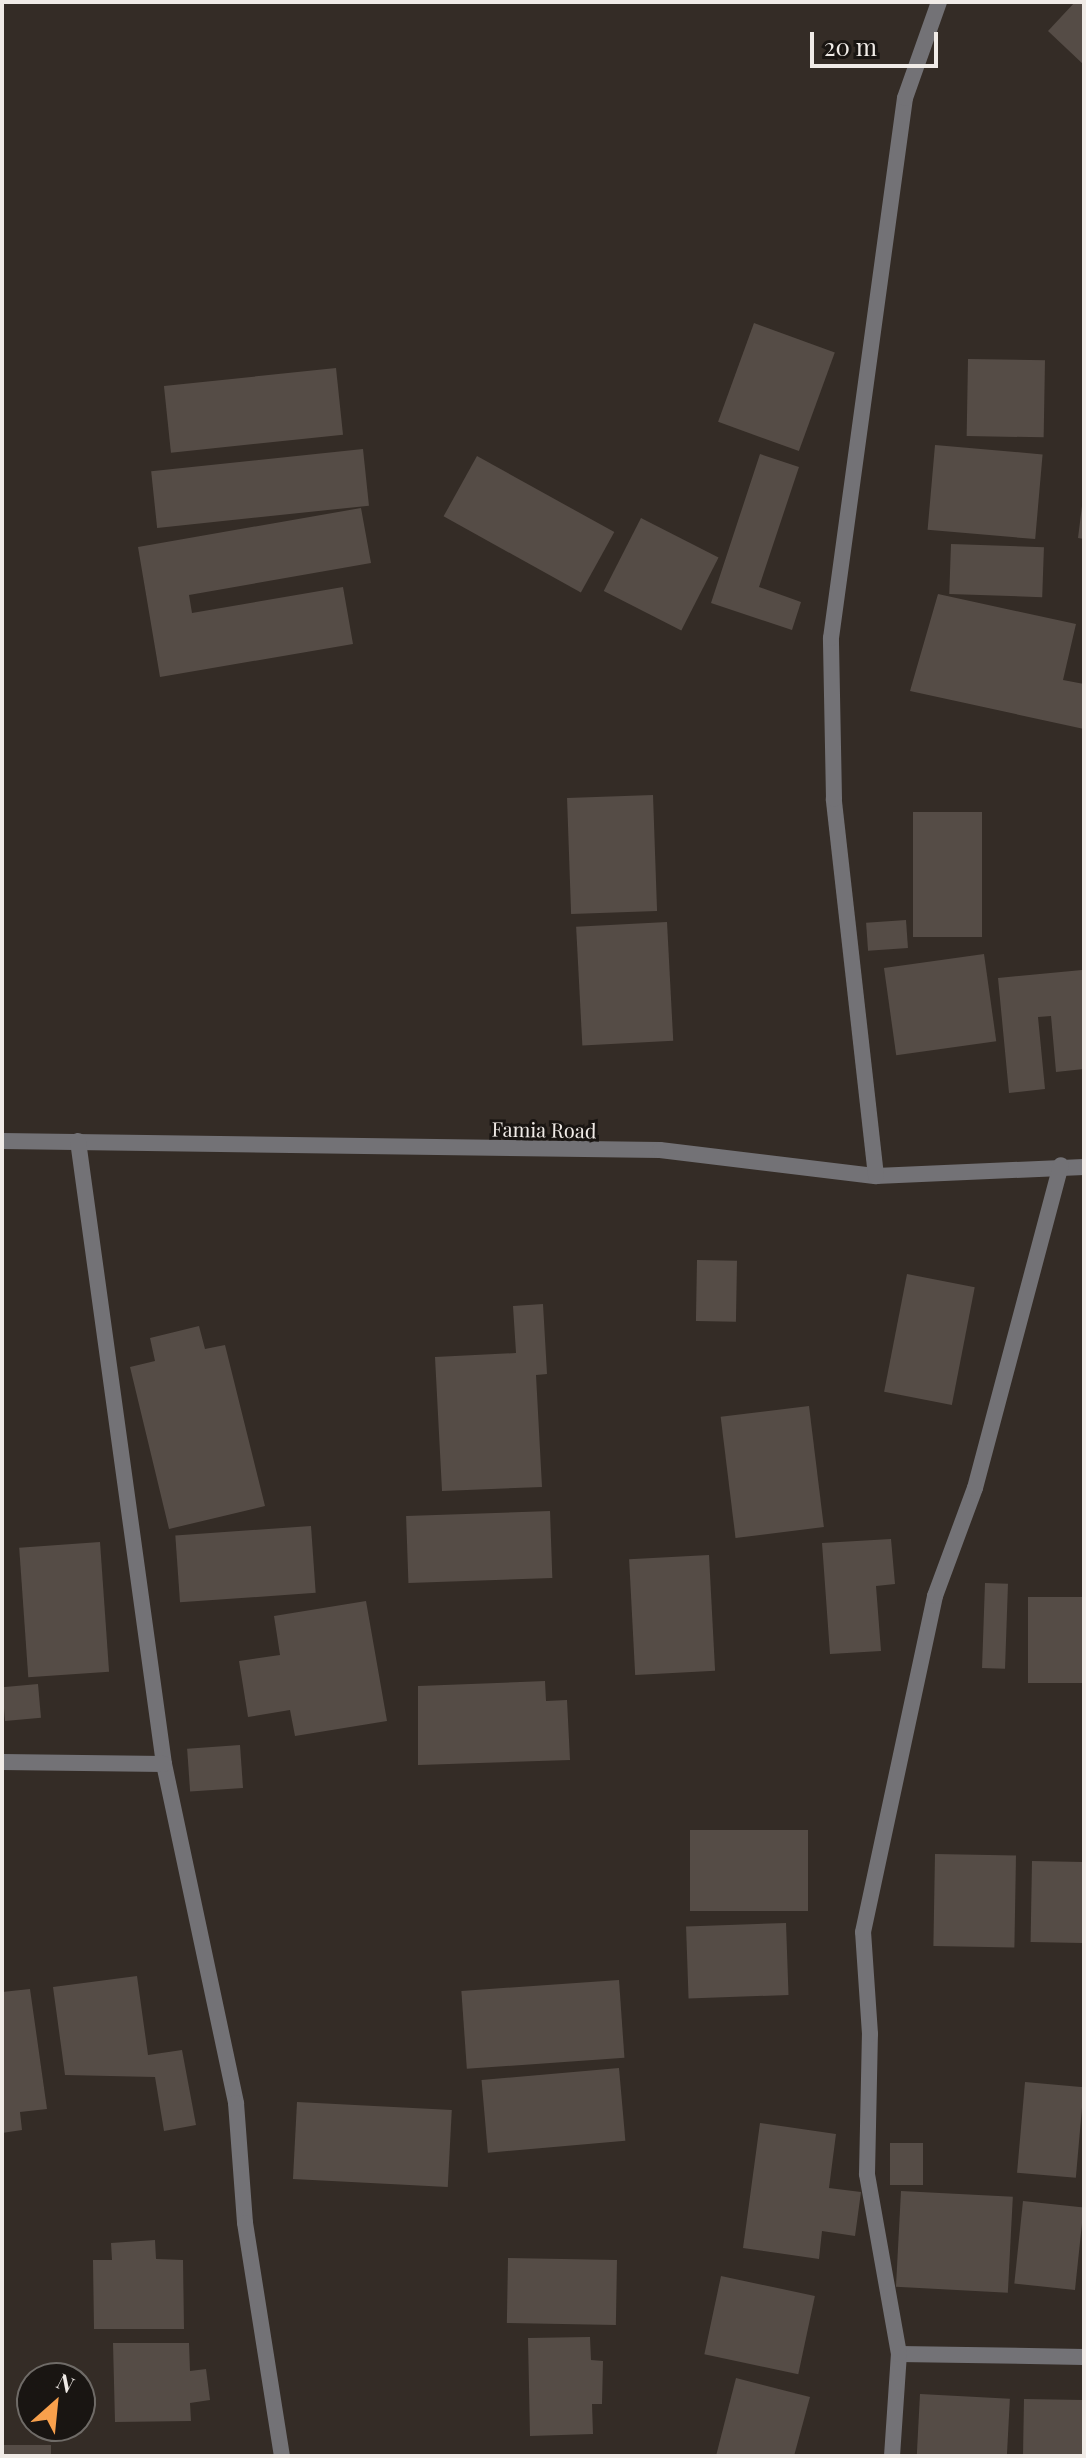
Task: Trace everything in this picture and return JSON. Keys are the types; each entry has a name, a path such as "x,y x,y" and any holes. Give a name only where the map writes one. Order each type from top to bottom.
{"street":[{"path":"876,1176 834,799 831,638 905,98 939,2"},
{"name":"Famia Road","path":"2,1141 660,1150 876,1176 1061,1165 1084,1167"},
{"path":"78,1141 164,1764 236,2103 245,2223 282,2456"},
{"path":"892,2456 899,2354 867,2174 870,2034 863,1932 935,1596 975,1488 1061,1165"},
{"path":"2,1762 164,1764"},
{"path":"899,2354 1084,2357"}],"building":[{"path":"1075,2 1084,2 1084,65 1048,31"},
{"path":"754,323 835,352 799,451 718,422"},
{"path":"968,359 1045,360 1044,437 967,436"},
{"path":"336,368 343,435 171,453 164,386"},
{"path":"935,445 1043,454 1035,539 928,530"},
{"path":"363,449 369,506 157,528 151,471"},
{"path":"760,454 799,467 759,587 801,602 792,630 711,603"},
{"path":"477,456 614,532 581,592 444,516"},
{"path":"1084,506 1084,539 1078,538"},
{"path":"361,508 371,563 189,595 192,613 343,587 353,644 160,677 138,547"},
{"path":"641,518 719,557 681,631 604,591"},
{"path":"951,544 1044,547 1042,597 949,594"},
{"path":"938,594 1076,624 1063,680 1084,684 1084,729 910,691"},
{"path":"653,795 657,911 571,914 567,798"},
{"path":"913,812 982,812 982,937 913,937"},
{"path":"906,920 908,948 868,951 866,923"},
{"path":"667,922 673,1041 582,1046 576,927"},
{"path":"984,954 996,1041 896,1055 884,968"},
{"path":"1082,970 1084,1069 1056,1072 1051,1016 1038,1017 1045,1089 1009,1093 998,978"},
{"path":"697,1260 737,1261 736,1322 696,1321"},
{"path":"907,1274 975,1287 952,1405 884,1392"},
{"path":"543,1304 547,1374 536,1375 542,1487 442,1491 435,1357 516,1353 513,1306"},
{"path":"199,1326 205,1349 225,1345 265,1506 169,1529 130,1367 155,1361 150,1338"},
{"path":"809,1406 824,1527 736,1538 721,1417"},
{"path":"550,1511 552,1578 408,1583 406,1516"},
{"path":"311,1526 316,1593 180,1602 175,1535"},
{"path":"891,1539 895,1584 876,1586 881,1651 830,1654 822,1543"},
{"path":"100,1542 109,1672 28,1677 19,1548"},
{"path":"709,1555 715,1671 635,1675 629,1559"},
{"path":"985,1583 1008,1584 1005,1669 982,1668"},
{"path":"1028,1597 1084,1597 1084,1683 1028,1683"},
{"path":"366,1601 387,1721 295,1736 290,1710 248,1717 239,1661 280,1655 274,1616"},
{"path":"545,1681 546,1701 567,1700 570,1760 418,1765 418,1686"},
{"path":"38,1684 41,1718 5,1721 2,1687"},
{"path":"240,1745 243,1788 190,1792 187,1749"},
{"path":"690,1830 808,1830 808,1911 690,1911"},
{"path":"935,1854 1016,1855 1014,1947 933,1946"},
{"path":"1032,1861 1084,1862 1083,1943 1031,1942"},
{"path":"786,1923 789,1995 689,1998 686,1926"},
{"path":"137,1976 148,2055 182,2050 196,2125 164,2131 155,2077 65,2075 53,1987"},
{"path":"619,1980 624,2058 467,2069 461,1991"},
{"path":"30,1989 47,2109 20,2112 22,2130 2,2133 2,1992"},
{"path":"619,2068 625,2141 488,2153 482,2080"},
{"path":"1025,2082 1084,2087 1076,2178 1017,2173"},
{"path":"297,2102 452,2110 448,2187 293,2179"},
{"path":"760,2123 836,2134 829,2188 861,2192 855,2236 822,2231 819,2259 743,2248"},
{"path":"890,2143 923,2143 923,2185 890,2185"},
{"path":"901,2191 1013,2197 1008,2293 896,2287"},
{"path":"1023,2201 1084,2207 1075,2290 1014,2284"},
{"path":"155,2240 156,2259 183,2260 184,2329 94,2329 93,2260 112,2260 111,2243"},
{"path":"508,2258 617,2260 616,2325 507,2323"},
{"path":"721,2276 815,2296 798,2374 704,2354"},
{"path":"590,2337 591,2360 603,2361 602,2404 592,2404 593,2434 530,2436 528,2338"},
{"path":"113,2343 189,2343 190,2371 206,2369 210,2400 190,2403 191,2421 115,2422"},
{"path":"736,2378 810,2397 794,2456 716,2456"},
{"path":"920,2394 1010,2399 1007,2456 917,2456"},
{"path":"1024,2399 1084,2400 1083,2456 1023,2456"},
{"path":"2,2445 51,2445 51,2456 2,2456"}]}
